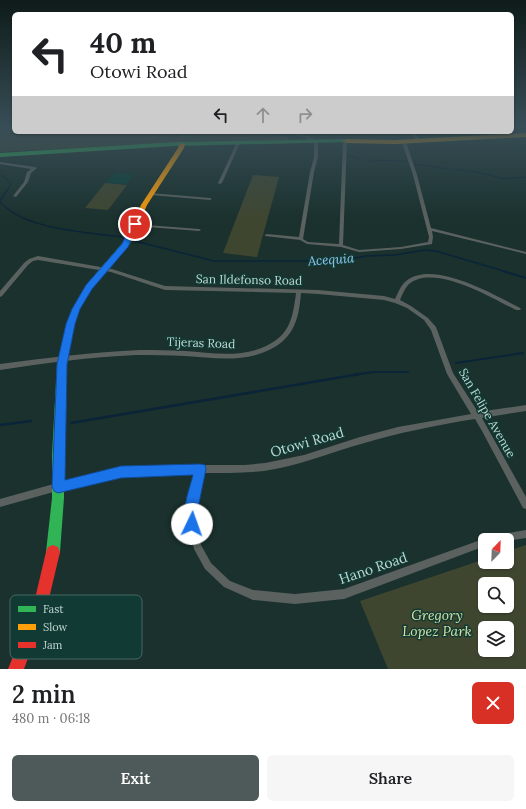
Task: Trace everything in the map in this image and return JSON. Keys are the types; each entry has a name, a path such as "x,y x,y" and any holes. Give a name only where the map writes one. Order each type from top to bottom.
{"street":[{"path":"43,595 50,571 55,542 63,357 68,331 76,309 89,287 129,238 151,194 175,157"},
{"path":"220,183 232,157"},
{"path":"301,239 312,172 316,157"},
{"path":"341,246 344,157"},
{"path":"267,235 301,239 306,243 341,246 358,251 419,246 430,243 429,229 409,157"},
{"path":"0,163 35,168 29,172 26,182 15,196"},
{"path":"151,194 210,199"},
{"path":"135,224 199,230"},
{"path":"429,229 526,253"},
{"name":"San Ildefonso Road","path":"0,295 26,264 34,259 103,270 165,288 299,291 377,297 397,301"},
{"path":"397,301 406,284 411,280 418,276 434,275 457,281 518,309"},
{"name":"Tijeras Road","path":"0,367 76,355 143,353 234,356 260,351 280,340 290,330 296,317 299,291"},
{"name":"San Felipe Avenue","path":"397,301 421,314 434,329 450,374 476,416 526,504"},
{"name":"Otowi Road","path":"0,503 121,472 200,469 240,470 277,466 380,435 476,416 526,408"},
{"name":"Hano Road","path":"200,469 192,508 192,524 197,546 208,566 227,584 253,595 295,599 344,594 478,545"},
{"path":"514,536 526,534"},
{"path":"16,669 20,659"}],"shaded area":[{"path":"115,173 133,175 127,184 105,183"}],"green space":[{"path":"253,175 279,177 257,257 223,253"},
{"path":"105,183 127,185 108,210 85,208"},
{"name":"Gregory Lopez Park","path":"526,545 526,669 388,669 360,601 478,561 478,569 514,569 514,549"}],"waterway":[{"path":"355,157 360,159"},
{"path":"369,160 406,161"},
{"path":"414,164 448,169"},
{"path":"453,169 482,173 505,179 526,177"},
{"name":"Acequia","path":"0,175 7,179 11,184 7,191"},
{"name":"Acequia","path":"0,201 7,190"},
{"name":"Acequia","path":"0,202 11,211 25,219 40,224 74,231 122,237"},
{"name":"Acequia","path":"135,241 214,261 339,261 366,256 395,255 425,250 436,251 507,272"},
{"name":"Acequia","path":"503,271 526,278"},
{"path":"456,363 523,353"},
{"path":"360,374 374,372 408,372"},
{"path":"71,423 360,374"},
{"path":"353,375 360,374"},
{"path":"0,425 31,421"}],"traffic: fast":[{"path":"53,552 58,498 58,455 62,364 71,323 76,309 89,287 127,242 138,219"}],"traffic: slow":[{"path":"138,219 144,205 175,157"}],"traffic: jam":[{"path":"43,595 53,552"},
{"path":"16,669 20,659"}],"route":[{"path":"135,224 125,245 89,287 76,309 68,331 62,364 58,487 94,477 128,471 200,469 192,508 192,524"}]}
